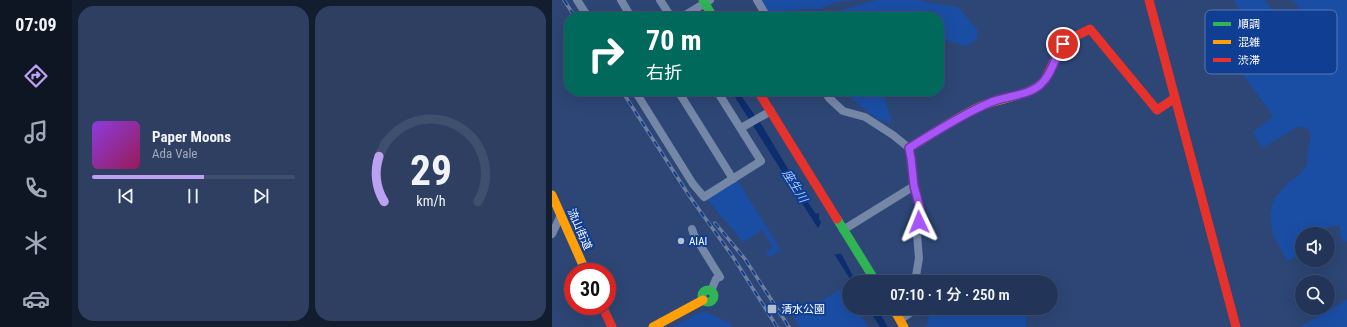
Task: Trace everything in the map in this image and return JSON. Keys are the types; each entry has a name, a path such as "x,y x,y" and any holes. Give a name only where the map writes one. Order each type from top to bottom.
{"street":[{"path":"577,0 585,12"},
{"path":"621,0 628,12"},
{"path":"660,0 668,12"},
{"path":"757,0 764,12"},
{"path":"1149,0 1236,327"},
{"path":"690,12 703,3 709,12"},
{"path":"909,148 961,116 990,102 1026,92 1040,85 1050,72 1055,58 1063,44 1078,33 1090,29 1157,110 1175,98"},
{"path":"638,96 694,184 704,197 761,161 743,127 721,96"},
{"path":"681,96 733,179"},
{"path":"761,96 872,275"},
{"path":"828,96 843,111 865,118 893,135 909,148 914,186 920,208 917,234 919,258 916,275"},
{"path":"743,127 771,111"},
{"path":"843,230 914,186"},
{"name":"流山街道","path":"552,195 582,263"},
{"path":"552,234 561,215"},
{"path":"653,327 703,300 708,302 714,299 714,295 711,291 716,279 720,277 694,235 692,229"},
{"path":"606,315 612,327"},
{"path":"897,315 902,324 910,315"}],"shaded area":[{"path":"761,0 859,0 836,2 819,9 768,12"},
{"path":"876,0 920,0 958,7 978,31 977,39 966,46 944,39 944,12 835,12"},
{"path":"1234,0 1264,0 1272,10 1240,10"},
{"path":"1292,0 1347,0 1347,241 1342,242 1339,225 1329,227 1295,227 1295,257 1287,261 1273,234 1270,214 1274,199 1308,164 1307,153 1311,137 1308,128 1297,127 1262,148 1253,132 1273,116 1243,75 1337,74 1337,10 1297,10 1299,6"},
{"path":"848,96 884,96 890,118 893,123 877,119"},
{"path":"737,180 781,250 769,257 766,252 773,247 762,230 743,242 707,199"},
{"path":"842,289 842,315 860,315 868,327 800,327 794,318"},
{"path":"1347,300 1347,327 1300,327 1321,315 1335,315 1335,307"},
{"path":"703,311 730,323 732,327 673,327"},
{"path":"930,315 1027,315 1026,327 926,327"}],"water":[{"name":"座生川","path":"734,96 741,96 763,127 809,204 816,214 819,213 819,219 852,275 848,275"},
{"path":"872,315 880,315 888,327 880,327"}],"pier":[{"path":"822,219 843,253 833,255 816,230"}],"railway":[{"path":"564,0 572,12"},
{"path":"625,96 690,197 733,257 777,327"},
{"path":"715,223 745,259 789,327"}],"traffic: fast":[{"path":"703,0 710,12"},
{"path":"837,219 872,275"},
{"path":"706,290 710,290 714,296 710,302 706,302 702,298 702,294 706,290"}],"traffic: slow":[{"path":"909,148 979,107 1030,91 1044,81"},
{"path":"552,195 582,263"},
{"path":"653,327 703,300"},
{"path":"897,315 904,327"}],"traffic: jam":[{"path":"1149,0 1236,327"},
{"path":"1044,81 1061,47 1074,37 1090,29 1157,110 1175,98"},
{"path":"761,96 837,219"},
{"path":"606,315 612,327"}],"place":[{"name":"AIAI","path":"681,241"},
{"name":"清水公園","path":"772,309"}],"route":[{"path":"919,222 920,208 914,186 909,148 961,116 990,102 1026,92 1040,85 1050,72 1055,58 1063,44"}]}
